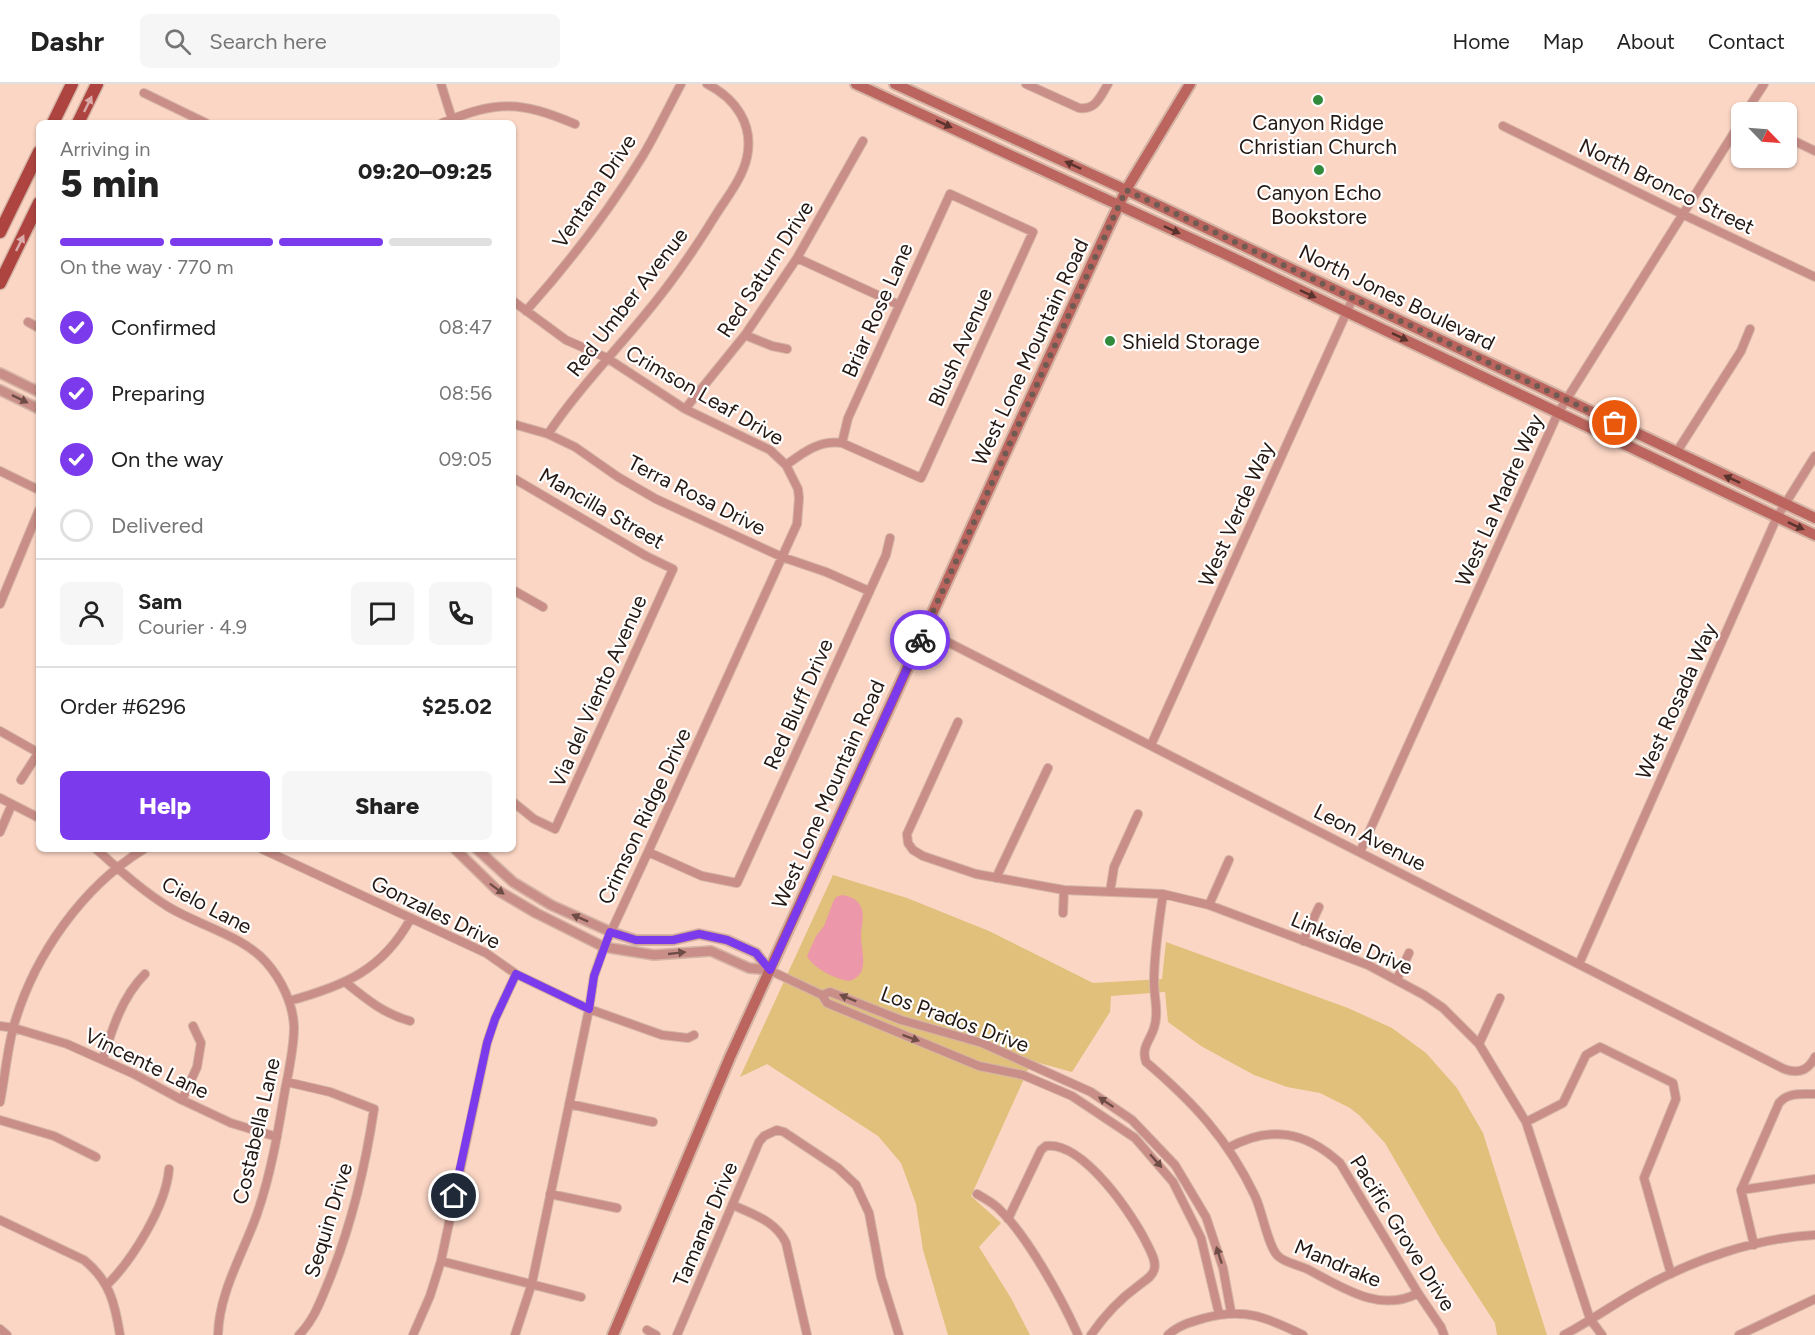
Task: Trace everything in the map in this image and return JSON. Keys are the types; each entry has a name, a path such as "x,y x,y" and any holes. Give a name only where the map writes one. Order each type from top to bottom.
{"main road":[{"path":"54,120 72,84"},
{"path":"79,120 97,84"},
{"name":"North Jones Boulevard","path":"856,84 1347,312 1815,535"},
{"name":"North Jones Boulevard","path":"897,84 1126,190 1815,518"},
{"name":"West Lone Mountain Road","path":"613,1335 713,1097 1119,205 1190,84"},
{"path":"0,232 5,208 36,157"},
{"path":"0,283 36,209"}],"street":[{"path":"441,84 452,119 485,108 528,107 542,110 575,124"},
{"name":"Ventana Drive","path":"526,311 553,281 600,220 643,156 681,84"},
{"name":"Red Umber Avenue","path":"548,434 566,406 644,316 678,272 740,175 747,157 748,135 745,121 729,99 707,84"},
{"path":"891,100 897,84"},
{"path":"1026,84 1079,108 1088,109 1094,106 1108,84"},
{"path":"1752,102 1764,84"},
{"path":"144,93 200,120"},
{"name":"North Bronco Street","path":"1503,126 1815,277"},
{"name":"West La Madre Way","path":"1360,852 1558,413 1731,137"},
{"name":"Red Saturn Drive","path":"685,409 745,335 797,258 863,141"},
{"path":"1797,142 1815,151"},
{"name":"Blush Avenue","path":"842,443 921,478 1033,232 950,194"},
{"name":"Briar Rose Lane","path":"842,443 848,418 950,194"},
{"path":"797,258 899,305"},
{"name":"West Verde Way","path":"1150,745 1353,298"},
{"name":"Crimson Leaf Drive","path":"516,303 566,340 608,358 685,409 770,450 786,465"},
{"path":"28,322 36,326"},
{"path":"1676,453 1741,351 1750,329"},
{"path":"745,335 771,346 787,349"},
{"path":"0,373 36,391"},
{"path":"0,390 36,408"},
{"name":"Terra Rosa Drive","path":"516,425 548,434 575,447 656,500 782,557 826,572 869,591"},
{"path":"786,465 813,446 832,442 842,443"},
{"name":"West Rosada Way","path":"1579,964 1784,504 1815,456"},
{"name":"Crimson Ridge Drive","path":"515,1335 532,1283 594,976 610,932 797,524 798,489 786,465"},
{"path":"0,471 36,489"},
{"name":"Mancilla Street","path":"516,480 646,556 673,569"},
{"path":"0,603 36,517"},
{"name":"Red Bluff Drive","path":"648,852 702,876 737,883 886,555 890,538"},
{"name":"Via del Viento Avenue","path":"516,804 534,819 555,829 673,569"},
{"path":"516,592 543,607"},
{"name":"Leon Avenue","path":"924,630 1784,1069 1800,1072 1808,1067 1815,1057"},
{"name":"Linkside Drive","path":"958,722 907,834 908,843 913,850 923,856 976,874 1064,890 1163,894 1209,905 1368,965 1397,979 1443,1008 1479,1044 1526,1122 1590,1319 1602,1335"},
{"path":"0,731 36,751"},
{"path":"21,780 36,758"},
{"path":"996,878 1048,768"},
{"path":"0,798 36,816"},
{"path":"0,832 12,804"},
{"path":"1110,892 1114,867 1138,814"},
{"name":"Cielo Lane","path":"99,852 141,889 167,907 246,945 264,960 279,978 289,1001"},
{"path":"0,1102 20,1007 40,962 75,911 118,868 140,852"},
{"name":"Gonzales Drive","path":"268,852 486,953 516,974 589,1009 662,1035 688,1038 694,1035"},
{"path":"458,852 498,890 536,913 604,946 654,955 711,951 749,968 770,970"},
{"path":"480,852 513,882 551,905 610,932 636,940 673,940 699,934 727,940 756,953 770,970"},
{"path":"1209,905 1229,860"},
{"path":"1063,913 1064,890"},
{"path":"1163,894 1155,955 1154,984 1157,1008 1154,1028 1144,1048 1144,1055 1146,1062 1181,1092 1213,1127 1228,1148"},
{"path":"1303,941 1319,907"},
{"path":"289,1001 345,982 379,961 402,935 411,918"},
{"path":"1397,979 1409,953"},
{"name":"Los Prados Drive","path":"770,970 822,995 827,1003 896,1033 979,1066 1023,1075 1072,1096 1134,1138 1173,1182 1197,1229 1219,1314"},
{"path":"103,1059 119,1014 134,985 145,974"},
{"path":"413,1335 430,1296 441,1261 487,1043 495,1019 516,974"},
{"path":"345,982 375,1006 410,1022"},
{"name":"Los Prados Drive","path":"822,995 830,992 901,1020 982,1043 1091,1092 1132,1120 1175,1165 1206,1217 1223,1268 1231,1312"},
{"path":"1479,1044 1500,998"},
{"name":"Costabella Lane","path":"218,1335 222,1300 257,1214 277,1137 292,1051 294,1026 289,1001"},
{"name":"Vincente Lane","path":"0,1026 67,1044 103,1059 231,1123 277,1137"},
{"path":"182,1100 197,1067 201,1043 193,1026"},
{"path":"1526,1122 1563,1102 1587,1055 1600,1047 1673,1083 1677,1099 1644,1178 1671,1274"},
{"name":"Sequin Drive","path":"287,1082 330,1092 374,1108 367,1155 339,1258 316,1312 308,1326 299,1335"},
{"path":"1754,1245 1741,1190 1742,1183 1779,1103 1792,1095 1815,1094"},
{"path":"569,1104 653,1122"},
{"path":"0,1120 54,1136 96,1157"},
{"name":"Tamanar Drive","path":"676,1335 759,1142 772,1131 777,1130 784,1132 838,1168 856,1185 868,1214 881,1277 899,1335"},
{"name":"Pacific Grove Drive","path":"1228,1148 1255,1136 1280,1133 1304,1138 1324,1148 1340,1163 1444,1335"},
{"path":"1008,1219 1041,1150 1046,1146 1061,1147 1073,1154 1117,1195 1136,1222 1155,1266 1150,1277 1131,1291 1104,1317 1091,1335"},
{"name":"Mandrake","path":"1228,1148 1256,1198 1279,1257 1342,1288 1373,1300 1394,1302 1418,1293"},
{"path":"107,1285 122,1271 133,1254 163,1198 168,1169"},
{"path":"1741,1190 1815,1179"},
{"path":"550,1194 616,1208"},
{"path":"977,1194 999,1208 1018,1231 1040,1264 1078,1335"},
{"path":"733,1205 772,1223 781,1232 786,1243 807,1335"},
{"path":"0,1220 84,1260 93,1268 107,1285 116,1309 120,1335"},
{"path":"1564,1335 1641,1289 1671,1274 1725,1253 1754,1245 1815,1234"},
{"path":"441,1261 581,1297"},
{"path":"1739,1335 1815,1299"},
{"path":"1168,1335 1186,1323 1231,1312 1270,1318 1304,1335"},
{"path":"0,1329 7,1335"},
{"path":"647,1330 656,1335"}],"shaded area":[{"path":"833,875 907,898 989,931 1093,983 1162,979 1166,942 1348,1008 1392,1028 1426,1053 1457,1088 1483,1133 1547,1335 1497,1335 1495,1323 1441,1240 1385,1143 1360,1116 1350,1108 1320,1093 1287,1087 1254,1075 1201,1046 1168,1022 1165,992 1111,996 1110,1012 1072,1072 1032,1061 971,1196 1001,1223 979,1247 1011,1298 1030,1335 948,1335 923,1250 916,1204 901,1163 878,1136 767,1064 740,1077"},
{"path":"842,895 858,902 863,914 862,968 856,978 849,981 825,972 814,965 807,956 816,936 824,926 833,902 836,897"}],"way so far":[{"path":"920,640 1126,190 1615,423"}],"place":[{"name":"Canyon Ridge Christian Church","path":"1318,100"},
{"name":"Canyon Echo Bookstore","path":"1319,170"},
{"name":"Shield Storage","path":"1110,341"}],"route":[{"path":"454,1196 487,1043 495,1019 516,974 589,1009 594,976 610,932 636,940 673,940 699,934 727,940 756,953 770,970 920,640"}]}
